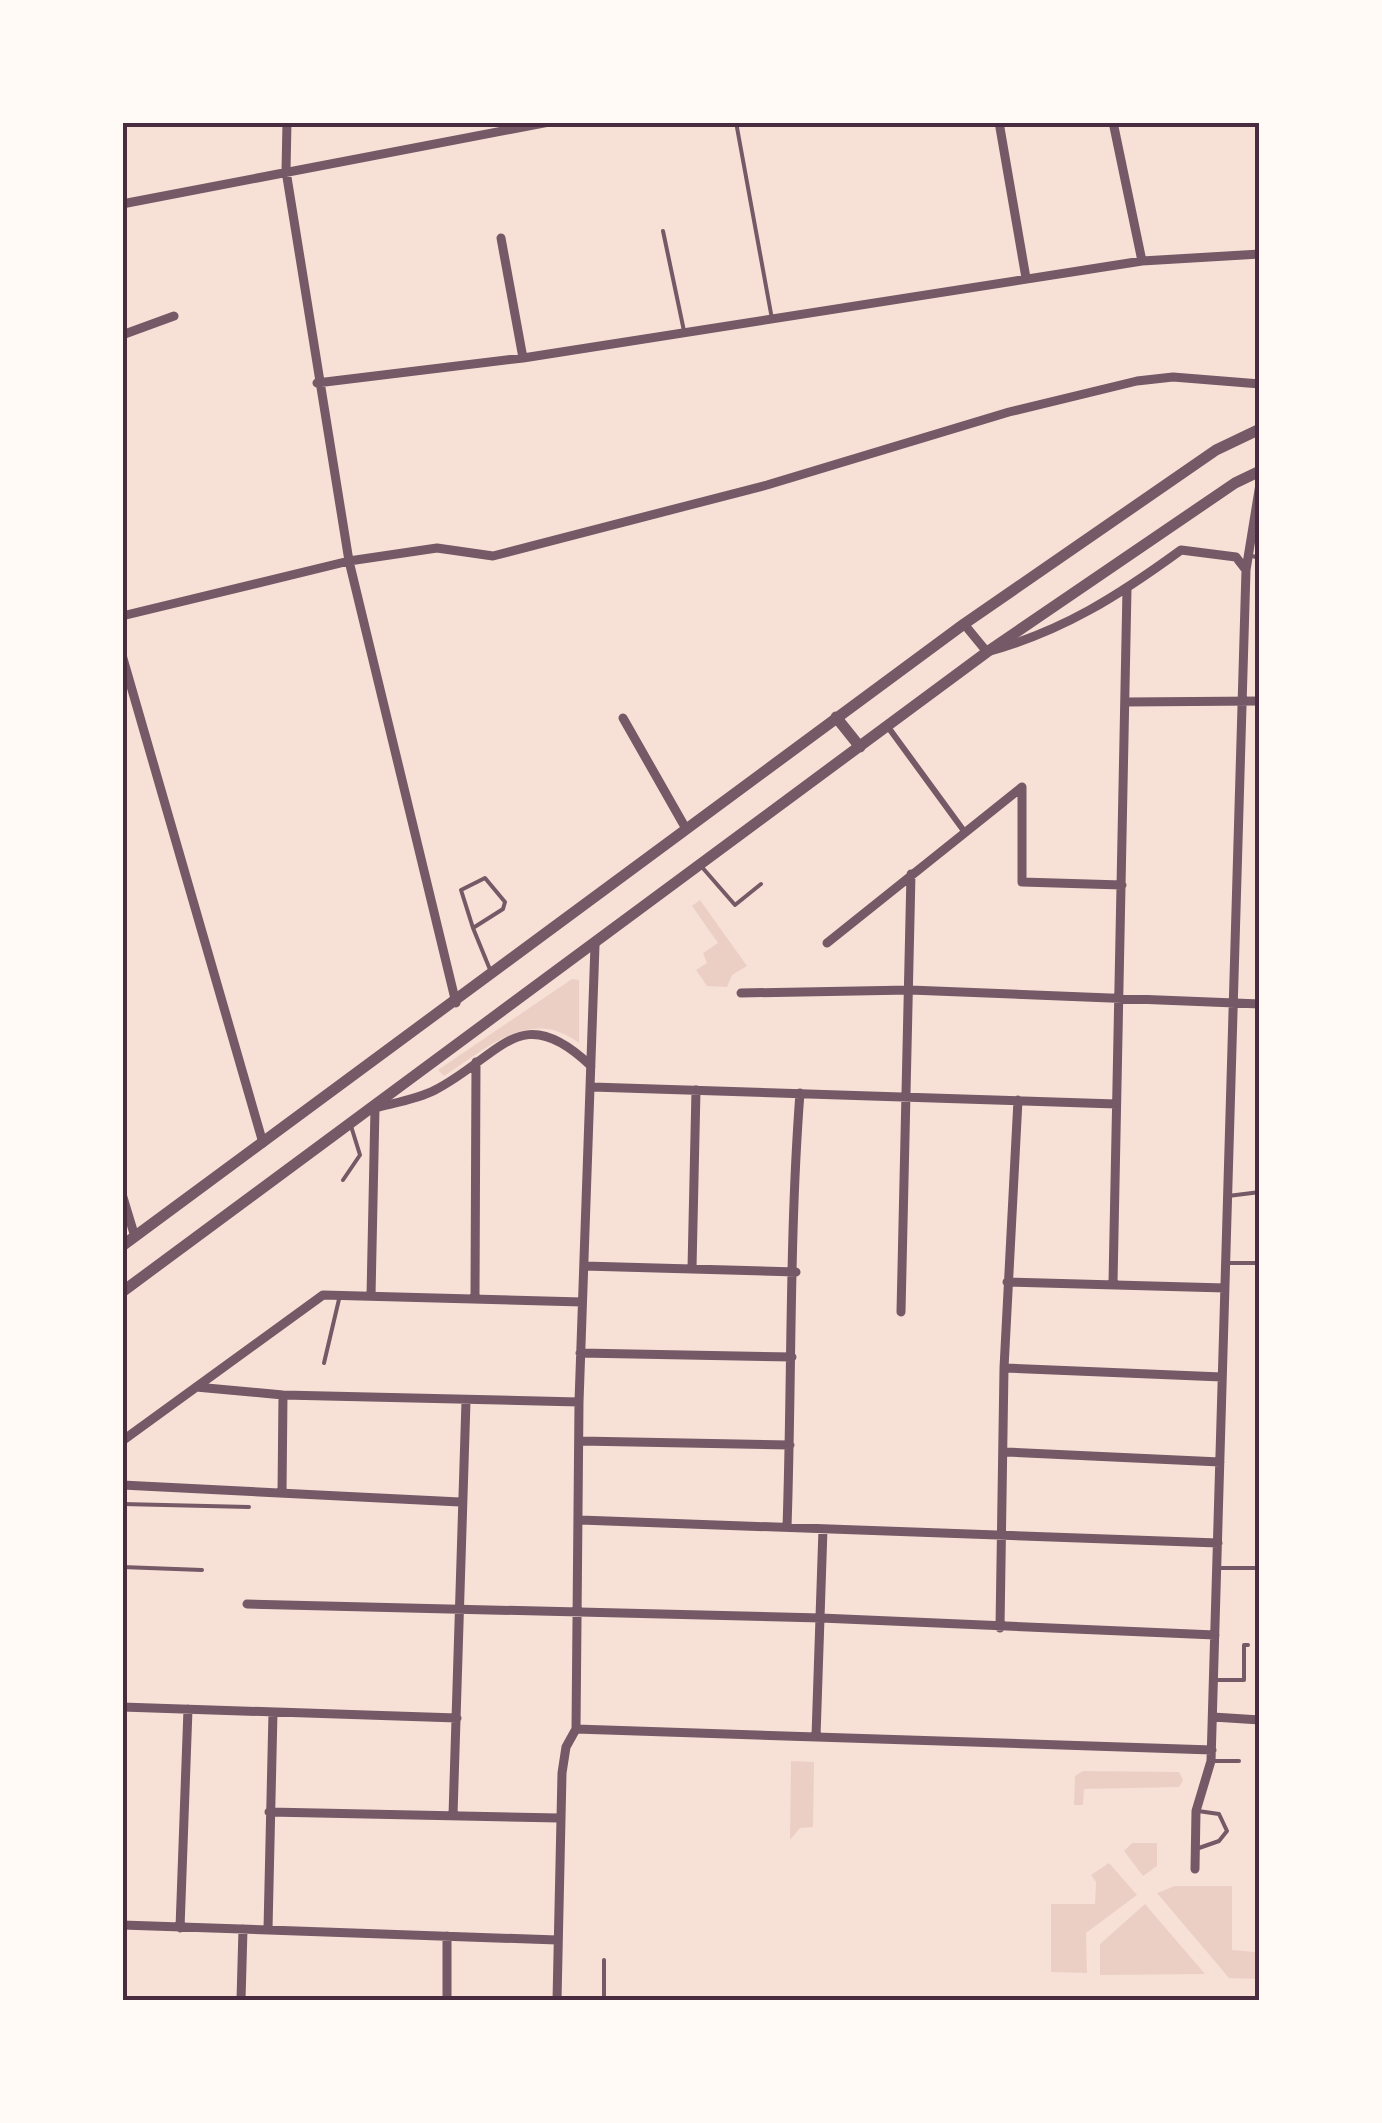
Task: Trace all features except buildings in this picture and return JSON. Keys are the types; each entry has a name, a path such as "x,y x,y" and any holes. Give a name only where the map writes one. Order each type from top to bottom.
{"street":[{"path":"287,122 286,170 317,383 349,561 456,1003"},
{"path":"122,204 549,122"},
{"path":"1000,122 1026,278"},
{"path":"1113,122 1142,261"},
{"path":"501,238 523,358"},
{"path":"317,383 523,358 1142,261 1260,254"},
{"path":"122,334 174,316"},
{"path":"122,616 349,561 437,548 494,556 767,485 1010,412 1137,381 1173,377 1260,384"},
{"path":"122,1246 456,1003 685,827 964,624 1216,450 1260,428"},
{"path":"122,1292 988,652 1235,483 1260,471"},
{"path":"1194,1869 1196,1811 1212,1755 1246,570 1254,557 1260,484"},
{"path":"988,652 1044,636 1127,589 1181,550 1236,557 1246,570"},
{"path":"1112,1282 1127,589"},
{"path":"964,624 988,652"},
{"path":"122,655 263,1143"},
{"path":"1126,702 1260,701"},
{"path":"836,717 860,747"},
{"path":"624,718 685,827"},
{"path":"887,726 964,832"},
{"path":"827,943 1022,787 1022,882 1122,885"},
{"path":"901,1312 910,1096 911,874"},
{"path":"557,2000 559,1818 566,1747 576,1729 578,1402 594,945"},
{"path":"741,993 910,990 1260,1004"},
{"path":"374,1108 434,1091 515,1038 538,1032 558,1036 591,1066"},
{"path":"474,1297 476,1062"},
{"path":"592,1087 1116,1104"},
{"path":"692,1268 696,1090"},
{"path":"788,1527 796,1272 793,1208 800,1092"},
{"path":"1000,1628 1006,1452 1004,1368 1018,1100"},
{"path":"372,1296 374,1108"},
{"path":"122,1194 134,1237"},
{"path":"584,1266 796,1272"},
{"path":"1007,1282 1225,1288"},
{"path":"122,1441 324,1294 582,1302"},
{"path":"580,1353 792,1357"},
{"path":"1004,1368 1222,1377"},
{"path":"196,1388 284,1395 578,1402"},
{"path":"282,1493 284,1395"},
{"path":"454,1815 461,1610 460,1502 466,1401"},
{"path":"580,1441 790,1445"},
{"path":"1006,1452 1220,1462"},
{"path":"122,1485 460,1502"},
{"path":"580,1520 1218,1543"},
{"path":"816,1736 823,1528"},
{"path":"247,1604 820,1618 1215,1635"},
{"path":"122,1707 457,1718"},
{"path":"180,1928 188,1710"},
{"path":"268,1929 273,1712"},
{"path":"1212,1717 1260,1720"},
{"path":"576,1729 1212,1755"},
{"path":"269,1812 559,1818"},
{"path":"122,1925 557,1940"},
{"path":"240,2000 243,1929"},
{"path":"447,1936 447,2000"}],"lane":[{"path":"736,122 772,319"},
{"path":"663,230 684,330"},
{"path":"701,866 734,905 760,884"},
{"path":"473,928 504,906 485,878 461,890 473,928 492,974"},
{"path":"343,1180 360,1155 351,1125"},
{"path":"1228,1196 1260,1192"},
{"path":"1226,1262 1260,1262"},
{"path":"324,1362 340,1295"},
{"path":"122,1504 249,1507"},
{"path":"122,1567 202,1570"},
{"path":"1218,1568 1260,1568"},
{"path":"1214,1680 1244,1680 1244,1645 1248,1644"},
{"path":"1212,1755 1239,1761"},
{"path":"1194,1849 1219,1841 1228,1830 1219,1814 1196,1811"},
{"path":"604,1960 604,2000"}],"shaded area":[{"path":"700,900 747,966 732,975 727,987 707,986 696,970 707,963 703,953 718,943 692,906"},
{"path":"572,979 579,980 579,1043 561,1033 527,1030 493,1043 444,1076 438,1070"},
{"path":"791,1761 814,1762 813,1827 800,1828 790,1840"},
{"path":"1083,1771 1179,1772 1183,1780 1179,1787 1084,1789 1083,1805 1074,1805 1075,1776"},
{"path":"1132,1843 1157,1843 1157,1866 1143,1876 1124,1851"},
{"path":"1109,1863 1137,1895 1086,1933 1087,1973 1051,1972 1051,1904 1095,1904 1096,1882 1091,1875"},
{"path":"1175,1886 1232,1886 1232,1950 1255,1952 1259,1979 1229,1978 1157,1893"},
{"path":"1145,1904 1205,1974 1100,1975 1100,1944"}]}
